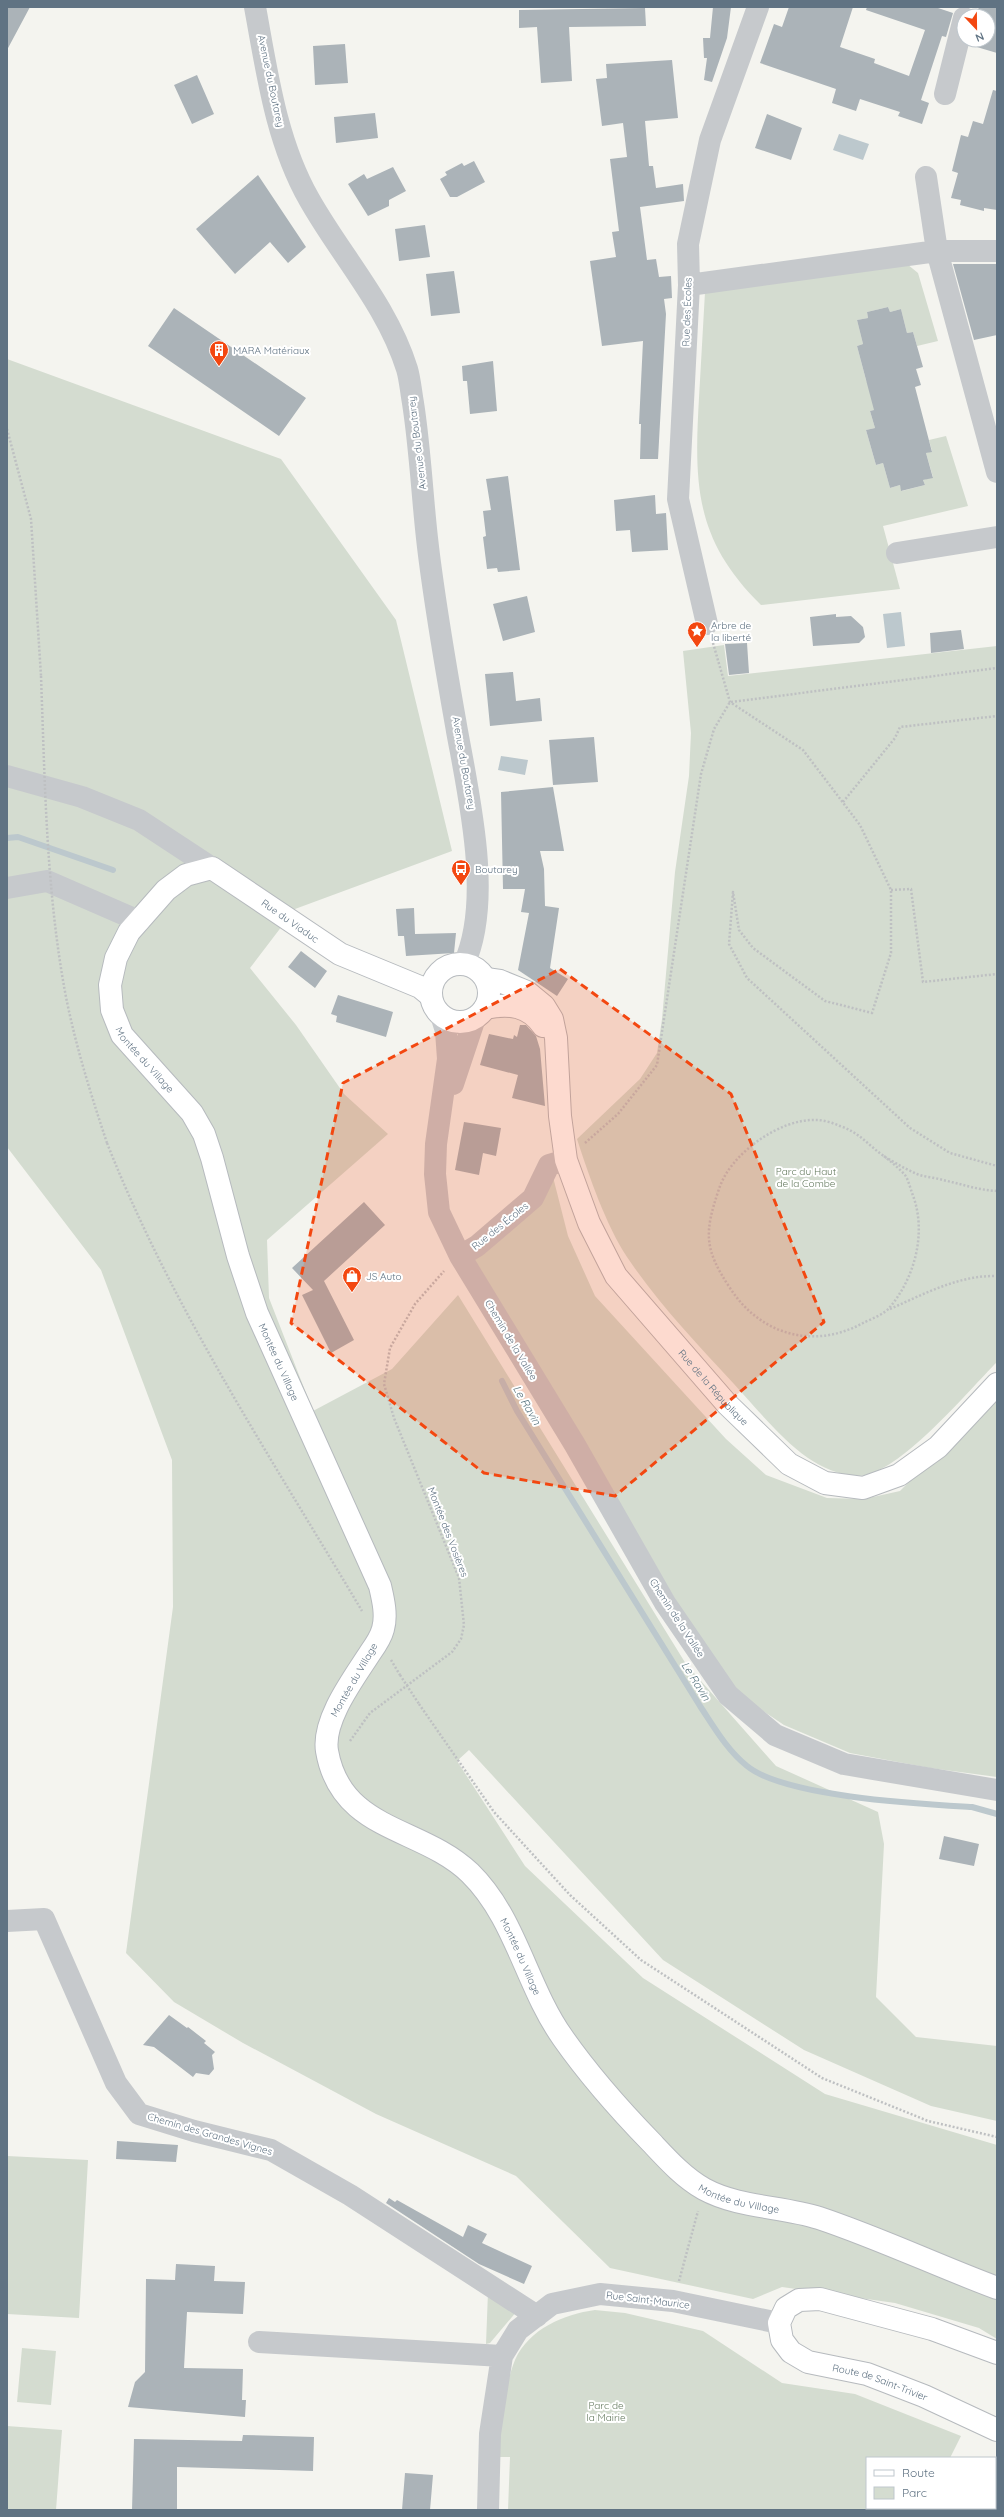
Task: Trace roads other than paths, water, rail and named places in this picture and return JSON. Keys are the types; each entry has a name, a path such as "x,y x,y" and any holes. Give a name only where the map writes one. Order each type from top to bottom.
{"main road":[{"name":"Montée du Village","path":"212,868 186,875 166,890 129,932 116,958 110,985 112,1010 122,1035 192,1113 204,1134 214,1164 238,1256 257,1313 380,1586 385,1608 383,1629 331,1718 326,1748 344,1793 361,1811 386,1827 449,1856 468,1872 484,1889 507,1923 540,1999 562,2037 621,2111 677,2169 704,2189 738,2202 819,2218 997,2288"},
{"name":"Rue du Viaduc","path":"212,868 317,940 340,954 420,987 436,1005"},
{"name":"Rue du Viaduc","path":"372,967 440,972"},
{"path":"447,967 477,972 489,994 480,1013 457,1022 436,1005 432,987 440,972 447,967"},
{"name":"Rue de la République","path":"477,972 528,992 544,1006 552,1019 556,1038 557,1075 566,1160 589,1223 616,1276 727,1404 789,1464 825,1483 863,1488 899,1475 938,1446 997,1384"},
{"name":"Rue de la République","path":"480,1013 500,1005 522,1007 536,1015 543,1026 557,1075"},
{"path":"779,2323 786,2308 799,2300 820,2299 932,2329 997,2353"},
{"name":"Route de Saint-Trivier","path":"779,2323 782,2340 791,2352 808,2362 867,2374 924,2396 997,2430"}],"street":[{"name":"Avenue du Boutarey","path":"255,7 272,97 289,158 309,200 381,310 407,369 417,430 427,540 457,730 473,811 477,862 476,909 480,936 477,972"},
{"name":"Rue des Écoles","path":"707,624 678,499 689,285 688,244 710,140 758,7"},
{"path":"945,94 956,48"},
{"path":"926,178 937,251 997,472"},
{"path":"689,285 937,251 997,251"},
{"path":"897,553 997,537"},
{"path":"7,776 82,797 139,820 212,868"},
{"path":"7,888 47,881 139,921"},
{"path":"436,1005 446,1031 448,1059 442,1115 436,1144 435,1174 439,1212 458,1252"},
{"path":"442,1115 480,1013"},
{"name":"Rue des Écoles","path":"458,1252 477,1246 533,1198 549,1165 566,1160"},
{"name":"Chemin de la Vallée","path":"458,1252 575,1446 665,1603 728,1695 775,1735 844,1764 997,1790"},
{"name":"Chemin des Grandes Vignes","path":"7,1921 44,1919 116,2083 139,2114 194,2131 272,2150 350,2195 537,2316"},
{"name":"Rue Saint-Maurice","path":"488,2510 490,2434 502,2356 518,2330 552,2304 600,2294 673,2301 779,2323"},
{"path":"259,2342 502,2356"}],"waterway":[{"path":"7,838 18,837 113,870"},
{"name":"Le Ravin","path":"502,1381 517,1411 700,1706 727,1746 740,1760 765,1777 821,1792 888,1801 972,1807 997,1814"}],"place":[{"name":"MARA Matériaux","path":"219,367"},
{"name":"Arbre de la liberté","path":"697,648"},
{"name":"Boutarey","path":"461,886"},
{"name":"JS Auto","path":"352,1293"}],"park label":[{"name":"Parc du Haut de la Combe","path":"806,1176"},
{"name":"Parc de la Mairie","path":"606,2410"}]}
